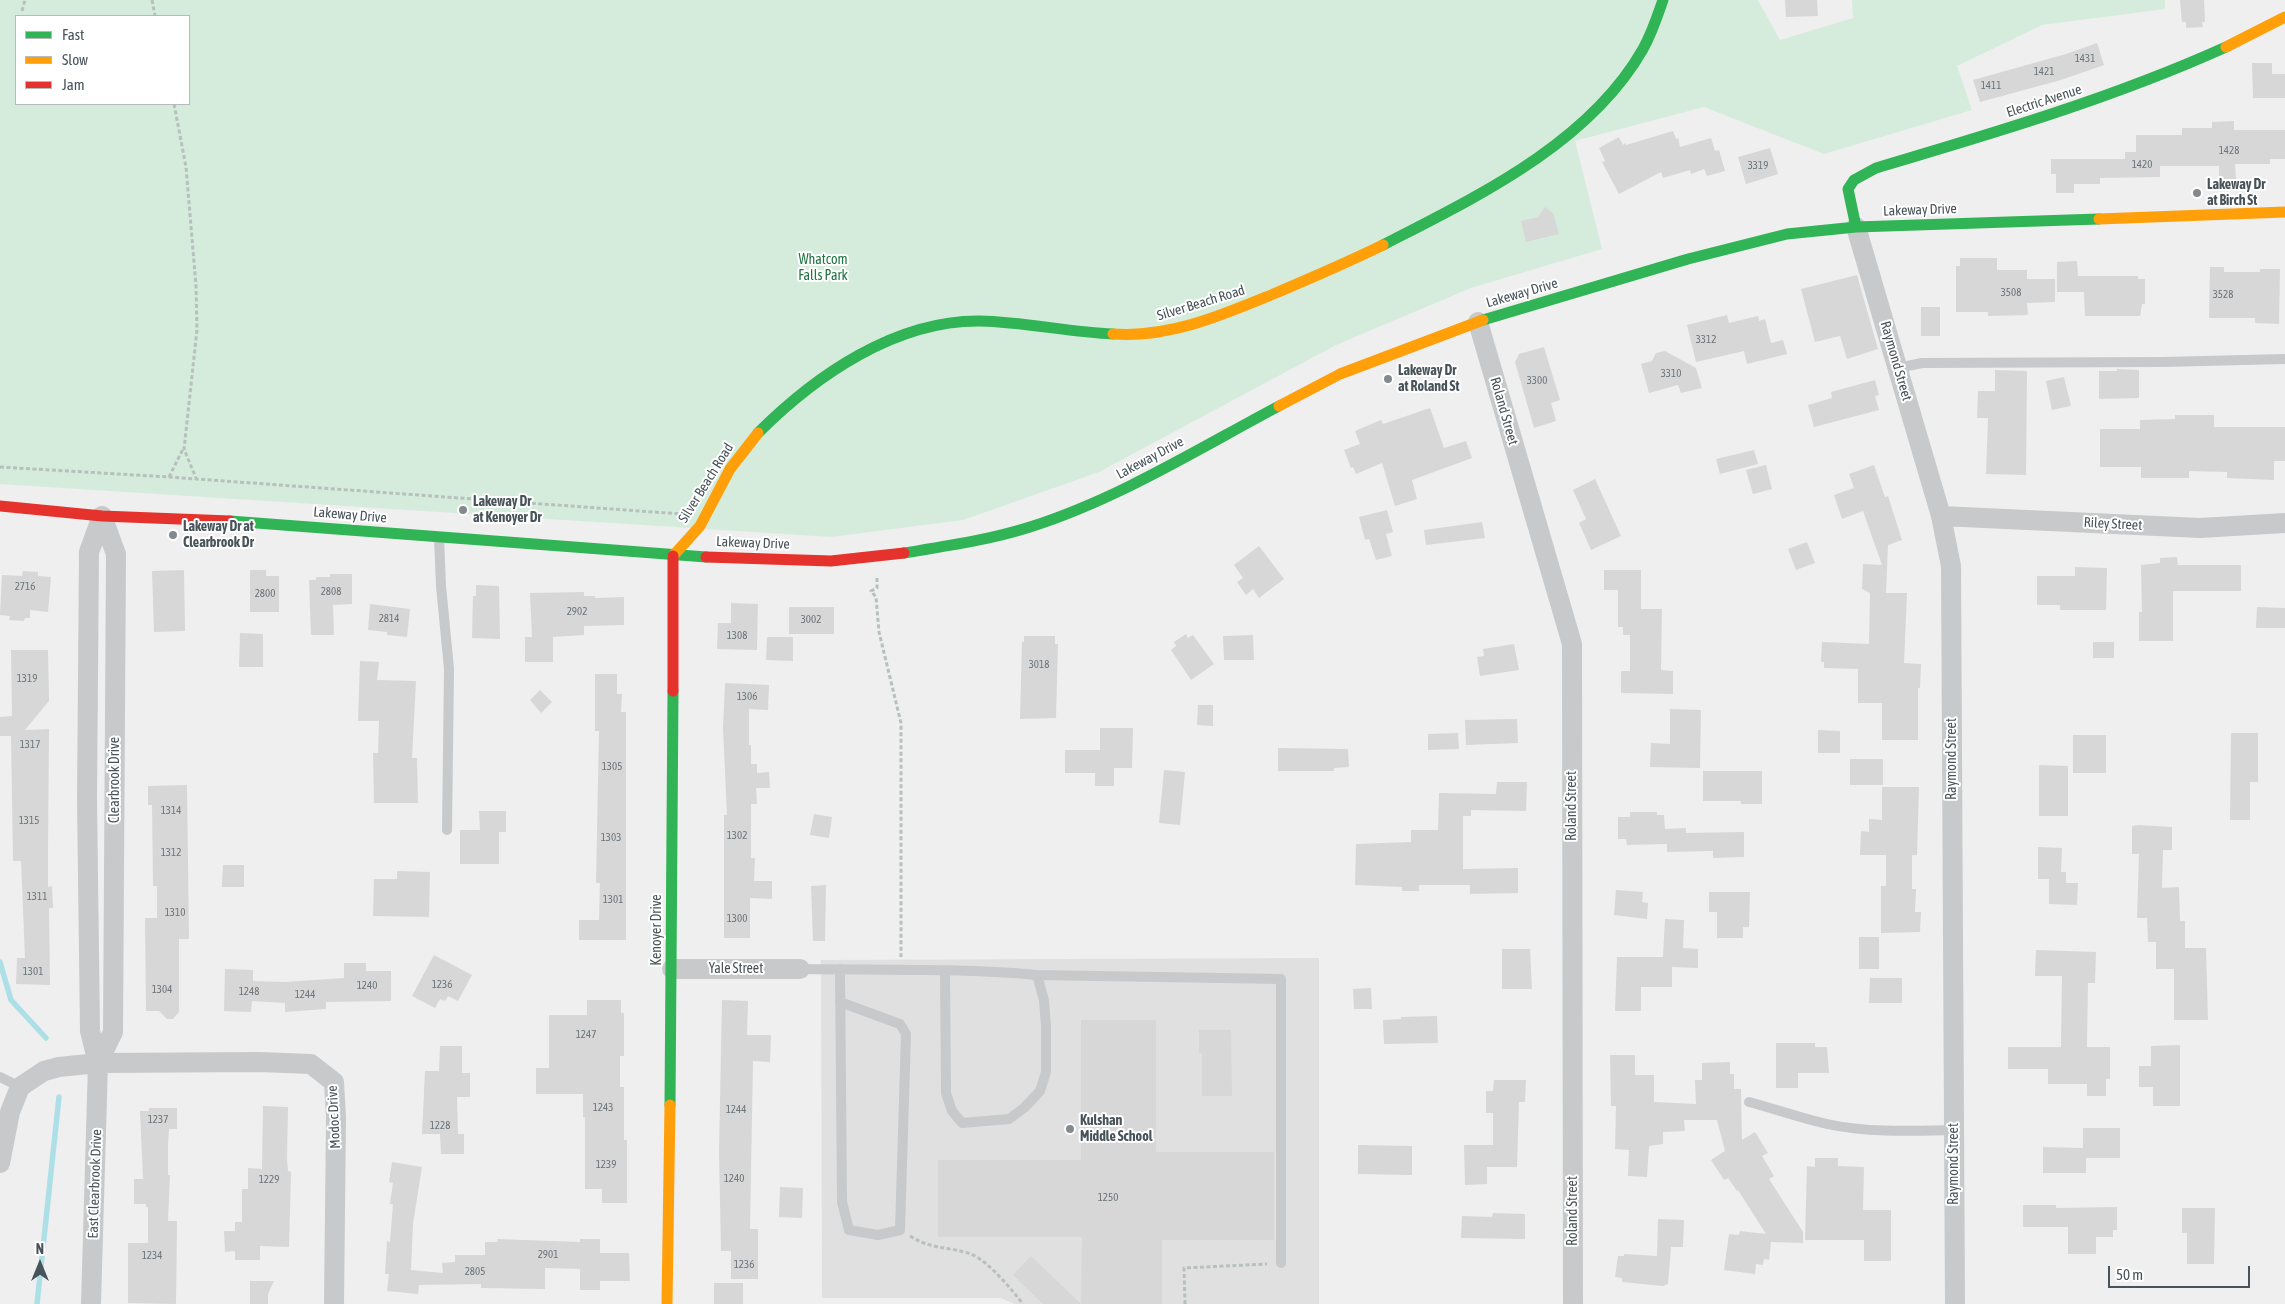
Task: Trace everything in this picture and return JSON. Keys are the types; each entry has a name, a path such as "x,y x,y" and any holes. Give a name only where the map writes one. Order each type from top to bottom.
{"main road":[{"name":"Silver Beach Road","path":"673,556 702,524 725,476 741,452 764,427 801,395 883,343 914,330 940,323 972,320 1096,334 1153,334 1241,307 1303,283 1368,254 1398,238 1562,140 1583,123 1610,94 1635,62 1651,33 1663,0"},
{"name":"Electric Avenue","path":"1856,227 1848,189 1854,180 1876,168 2027,123 2154,79 2242,41 2285,18"},
{"name":"Lakeway Drive","path":"0,506 102,516 204,519 673,556 831,561 877,557 982,541 1074,511 1117,492 1340,374 1478,322 1688,259 1787,234 1856,227 2285,212"},
{"name":"Kenoyer Drive","path":"667,1304 672,969 673,556"}],"street":[{"name":"Raymond Street","path":"1856,227 1941,516 1951,566 1955,1304"},
{"name":"Roland Street","path":"1478,322 1572,644 1573,1304"},
{"name":"Clearbrook Drive","path":"98,1063 90,1031 87,789 89,552 102,516"},
{"name":"Clearbrook Drive","path":"98,1063 113,1032 116,554 102,516"},
{"name":"Riley Street","path":"1941,516 2200,528 2285,523"},
{"name":"Yale Street","path":"672,969 800,969"},
{"name":"Modoc Drive","path":"98,1063 260,1062 311,1064 334,1082 336,1117 334,1304"},
{"path":"0,1163 10,1112 20,1087 44,1071 59,1067 98,1063"},
{"name":"East Clearbrook Drive","path":"91,1304 98,1063"}],"lane":[{"path":"1898,368 1922,363 2162,362 2285,359"},
{"path":"439,537 440,586 449,669 448,830"},
{"path":"800,969 1281,979 1281,1263"},
{"path":"840,969 840,1002 842,1202 849,1230 878,1235 900,1230 906,1034 900,1024 840,1002"},
{"path":"944,971 946,1093 952,1111 962,1123 1009,1119 1024,1108 1040,1091 1046,1072 1046,1027 1044,1000 1038,975"},
{"path":"0,1077 20,1087"},
{"path":"1749,1102 1826,1124 1906,1131 1954,1130"}],"path":[{"path":"22,11 26,0"},
{"path":"152,0 155,15"},
{"path":"169,477 184,449 197,330 196,286 186,167 174,105"},
{"path":"184,449 196,479"},
{"path":"0,467 169,477 684,515"},
{"path":"877,578 877,588 871,591 876,597 879,632 901,723 901,970"},
{"path":"900,1230 924,1245 974,1255 1005,1281 1023,1304"},
{"path":"1185,1304 1184,1268 1281,1263"}],"shaded area":[{"name":"Kulshan Middle School","path":"1319,958 1319,1304 1014,1304 1001,1298 822,1298 821,960"}],"green space":[{"name":"Whatcom Falls Park","path":"0,0 1758,0 1780,40 1853,18 1852,0 2165,0 2165,9 2042,25 1957,66 1972,110 1824,154 1704,107 1575,141 1602,249 1471,288 1336,345 1099,472 963,520 831,537 0,484"}],"building":[{"path":"1785,0 1817,0 1818,16 1786,17"},
{"path":"2180,0 2204,0 2205,22 2202,22 2203,27 2186,28 2186,22 2182,22"},
{"path":"2097,43 2104,65 2061,80 1980,102 1973,80 2066,54"},
{"path":"2252,63 2272,63 2272,74 2285,74 2285,98 2253,98"},
{"path":"2234,121 2234,130 2285,130 2285,159 2270,159 2270,164 2235,164 2236,180 2219,180 2219,166 2160,166 2160,177 2100,178 2100,184 2074,184 2074,193 2056,193 2056,174 2051,174 2051,159 2125,159 2125,152 2136,152 2136,135 2182,135 2182,128 2212,128 2212,122"},
{"path":"1673,131 1676,139 1678,138 1680,147 1711,138 1715,151 1719,150 1725,171 1707,176 1704,169 1691,174 1690,170 1663,178 1661,172 1619,194 1602,162 1605,161 1599,148 1619,137 1623,145 1625,143 1626,145"},
{"path":"1770,148 1778,174 1746,184 1738,157"},
{"path":"1545,207 1553,213 1559,234 1526,242 1521,221 1538,217"},
{"path":"1960,258 1997,258 1997,270 2027,270 2027,279 2055,279 2055,302 2027,303 2028,315 1988,316 1988,312 1956,312 1956,266 1960,266"},
{"path":"2077,261 2078,276 2138,276 2138,279 2145,279 2145,304 2142,304 2140,316 2085,316 2084,292 2057,292 2057,262"},
{"path":"2210,267 2224,267 2224,272 2260,272 2260,269 2280,269 2279,324 2255,323 2255,318 2209,318"},
{"path":"1857,275 1878,349 1847,359 1840,336 1815,342 1801,289"},
{"path":"1921,307 1940,307 1940,336 1921,336"},
{"path":"1727,315 1729,323 1758,316 1759,321 1765,319 1771,343 1783,340 1787,354 1747,364 1744,351 1696,362 1687,325"},
{"path":"1544,347 1560,400 1551,403 1556,421 1534,428 1515,362 1519,354"},
{"path":"1665,351 1696,368 1702,388 1681,393 1678,385 1649,393 1641,364 1652,361 1656,353"},
{"path":"2117,369 2139,370 2139,398 2099,399 2099,371 2117,371"},
{"path":"1995,370 2027,371 2026,475 1986,474 1988,418 1977,418 1978,391 1995,391"},
{"path":"2064,377 2071,406 2052,410 2046,381"},
{"path":"1875,380 1879,395 1875,396 1879,410 1814,427 1808,405 1832,398 1831,392"},
{"path":"1430,408 1444,448 1466,441 1472,458 1412,480 1417,499 1395,506 1382,463 1356,474 1353,467 1351,468 1344,450 1360,444 1355,431 1381,420 1383,424"},
{"path":"2175,415 2214,415 2214,427 2285,427 2285,461 2274,461 2274,480 2227,478 2227,472 2189,471 2189,478 2141,478 2141,467 2100,467 2100,429 2140,429 2140,420 2175,419"},
{"path":"1754,450 1758,464 1720,474 1716,459"},
{"path":"1766,465 1772,489 1753,494 1746,470"},
{"path":"1874,465 1885,497 1888,496 1902,540 1888,545 1886,593 1907,593 1904,663 1921,664 1920,688 1918,688 1918,740 1882,740 1882,703 1858,703 1858,669 1824,668 1824,662 1821,662 1822,642 1869,644 1870,593 1862,589 1863,564 1882,565 1863,511 1842,519 1834,495 1854,488 1849,474"},
{"path":"1595,479 1621,536 1591,550 1579,523 1586,519 1573,490"},
{"path":"1387,510 1393,532 1386,534 1392,556 1376,560 1369,539 1365,540 1359,517"},
{"path":"1482,522 1485,538 1426,545 1424,530"},
{"path":"1807,542 1815,563 1796,570 1788,549"},
{"path":"1259,546 1284,579 1259,598 1253,589 1246,595 1237,582 1243,578 1234,565"},
{"path":"2177,557 2178,565 2241,565 2241,591 2173,591 2173,641 2139,641 2139,612 2142,612 2141,565 2160,563 2160,558"},
{"path":"2075,567 2107,568 2106,610 2060,610 2060,605 2037,605 2037,576 2075,576"},
{"path":"184,570 185,631 154,632 152,571"},
{"path":"250,570 266,570 266,576 279,576 279,612 250,612"},
{"path":"1604,570 1641,570 1641,609 1662,609 1661,670 1673,671 1673,694 1621,693 1621,671 1630,671 1630,635 1623,635 1623,627 1618,627 1618,590 1604,590"},
{"path":"23,571 38,572 38,576 51,577 48,612 30,610 30,618 25,618 24,621 9,620 10,616 0,615 2,575 22,576"},
{"path":"330,574 352,574 352,604 333,605 334,635 311,635 309,580 316,580 316,577 330,577"},
{"path":"476,585 499,586 500,639 472,638 473,596 476,596"},
{"path":"584,592 584,596 595,596 595,598 624,597 624,625 584,626 584,635 553,637 553,662 525,662 525,637 532,637 530,593"},
{"path":"731,603 758,604 757,650 717,649 718,623 731,623"},
{"path":"370,604 410,609 407,637 387,635 387,632 368,630"},
{"path":"789,607 834,607 834,634 789,634"},
{"path":"2257,607 2285,608 2285,628 2256,628"},
{"path":"240,633 263,634 263,667 239,667"},
{"path":"1186,634 1188,638 1193,635 1214,664 1191,680 1171,650 1176,646 1174,642"},
{"path":"1253,635 1254,660 1224,660 1223,636"},
{"path":"1024,636 1055,636 1055,644 1058,644 1056,718 1020,719 1022,642 1024,642"},
{"path":"767,637 793,637 793,661 766,660"},
{"path":"2093,642 2114,642 2114,658 2093,658"},
{"path":"1514,644 1519,670 1480,676 1477,657 1484,656 1483,649"},
{"path":"11,650 48,650 49,701 25,730 49,729 48,887 52,886 53,908 49,908 50,985 16,984 17,958 25,958 21,861 13,861 11,736 0,736 0,717 12,716"},
{"path":"360,661 379,662 377,680 416,681 412,758 417,758 418,803 374,803 373,753 378,753 379,721 358,721"},
{"path":"595,674 617,674 617,694 622,694 621,712 626,712 626,940 579,940 579,920 599,920 600,883 596,883 599,731 595,731"},
{"path":"725,683 769,685 768,710 749,709 749,745 751,745 751,764 757,764 757,773 769,772 770,788 756,788 757,804 751,804 751,858 755,858 754,881 772,881 772,899 750,898 750,938 724,938 724,815 727,815 723,728"},
{"path":"540,690 552,702 541,713 530,700"},
{"path":"1198,705 1213,705 1213,726 1197,725"},
{"path":"1670,709 1701,710 1700,768 1650,767 1651,743 1670,744"},
{"path":"1517,719 1518,743 1466,745 1465,720"},
{"path":"1100,728 1133,728 1132,768 1114,768 1114,786 1095,786 1095,773 1065,773 1065,750 1100,750"},
{"path":"1818,730 1840,731 1840,753 1818,753"},
{"path":"1458,733 1459,749 1428,750 1428,734"},
{"path":"2231,733 2258,733 2258,782 2250,782 2250,820 2230,820"},
{"path":"2073,735 2106,735 2106,773 2073,773"},
{"path":"1278,748 1348,749 1349,767 1334,768 1334,771 1278,771"},
{"path":"1850,759 1883,759 1883,785 1850,785"},
{"path":"2039,765 2068,766 2068,816 2039,816"},
{"path":"1164,770 1185,772 1180,825 1159,823"},
{"path":"1703,771 1762,771 1762,804 1741,804 1741,801 1703,801"},
{"path":"1497,782 1527,782 1526,811 1471,810 1471,816 1463,816 1463,869 1518,868 1518,893 1470,894 1470,885 1419,885 1419,891 1402,891 1402,887 1355,885 1356,844 1411,842 1411,830 1438,830 1439,793 1496,794"},
{"path":"187,785 189,939 179,939 179,1012 173,1019 167,1019 159,1011 146,1011 145,918 157,918 157,886 153,886 152,805 148,805 148,786"},
{"path":"1882,787 1919,787 1917,855 1912,855 1912,889 1916,889 1915,912 1921,912 1920,932 1881,933 1881,886 1886,886 1886,855 1860,855 1861,831 1869,832 1869,819 1882,820"},
{"path":"479,811 506,811 506,832 499,832 499,864 460,864 460,830 480,830"},
{"path":"1630,812 1657,812 1657,815 1664,815 1665,829 1686,828 1686,833 1744,832 1744,857 1713,858 1713,851 1667,852 1667,844 1627,845 1626,839 1618,839 1618,817 1630,817"},
{"path":"814,814 832,817 829,838 810,835"},
{"path":"2132,826 2172,827 2172,850 2163,850 2162,888 2179,887 2180,921 2185,921 2185,948 2206,948 2208,1020 2174,1020 2174,969 2156,969 2156,942 2148,942 2147,918 2137,918 2139,854 2132,854"},
{"path":"2038,847 2062,848 2061,872 2066,872 2066,883 2078,883 2077,905 2049,904 2049,879 2038,879"},
{"path":"223,865 244,865 244,887 222,887"},
{"path":"397,871 430,872 429,917 373,916 374,879 397,879"},
{"path":"826,885 825,941 813,941 811,886"},
{"path":"1616,890 1643,892 1642,902 1648,903 1647,919 1614,915"},
{"path":"1709,892 1750,892 1749,927 1743,927 1743,938 1717,938 1717,912 1709,912"},
{"path":"1665,919 1684,920 1683,948 1698,949 1698,968 1672,967 1672,987 1641,987 1641,1011 1615,1011 1617,957 1663,957"},
{"path":"1859,937 1879,937 1879,969 1859,969"},
{"path":"1502,949 1530,949 1532,989 1502,989"},
{"path":"2036,950 2096,952 2095,983 2088,983 2087,1047 2110,1047 2110,1079 2106,1079 2106,1096 2087,1096 2087,1084 2048,1084 2048,1069 2008,1069 2008,1047 2061,1047 2062,976 2035,976"},
{"path":"434,955 472,975 458,1001 448,996 445,1001 440,999 435,1008 412,996"},
{"path":"344,963 366,963 366,971 391,971 391,1001 326,1002 326,1009 285,1012 285,1003 252,1001 251,1012 224,1011 225,969 253,970 253,981 284,982 344,978"},
{"path":"1870,978 1902,978 1902,1003 1869,1003"},
{"path":"1371,988 1372,1009 1354,1009 1353,989"},
{"path":"587,1000 621,1000 621,1013 624,1013 624,1056 620,1056 620,1087 624,1087 624,1140 627,1140 627,1203 602,1203 602,1189 585,1189 585,1117 583,1117 583,1094 536,1094 536,1068 549,1068 549,1015 587,1015"},
{"path":"722,1000 748,1001 747,1035 771,1035 770,1062 753,1061 750,1229 758,1229 758,1279 731,1279 731,1251 721,1251 719,1152"},
{"path":"1437,1016 1438,1043 1384,1044 1383,1020 1401,1019 1401,1017"},
{"path":"1081,1020 1156,1020 1156,1152 1274,1152 1274,1240 1162,1240 1162,1304 1081,1304 1082,1237 938,1237 938,1160 1081,1160"},
{"path":"1199,1030 1231,1030 1232,1096 1202,1096 1202,1053 1199,1053"},
{"path":"1776,1043 1815,1043 1815,1047 1827,1047 1829,1073 1798,1073 1798,1088 1776,1088"},
{"path":"2180,1045 2180,1106 2153,1106 2153,1087 2139,1087 2139,1066 2151,1066 2151,1046"},
{"path":"440,1046 462,1046 462,1073 470,1073 470,1097 457,1097 458,1134 464,1134 464,1154 441,1154 440,1134 422,1134 425,1071 439,1071"},
{"path":"1610,1055 1635,1055 1635,1075 1654,1075 1654,1102 1696,1104 1695,1080 1702,1080 1702,1063 1730,1062 1730,1074 1734,1074 1734,1089 1741,1089 1742,1140 1755,1132 1768,1153 1762,1156 1774,1176 1769,1179 1803,1232 1803,1243 1771,1242 1769,1260 1764,1259 1763,1265 1756,1264 1755,1274 1724,1270 1729,1234 1739,1235 1740,1231 1766,1234 1738,1190 1728,1178 1724,1180 1711,1160 1725,1151 1717,1120 1684,1120 1685,1131 1663,1132 1663,1144 1649,1146 1647,1177 1628,1176 1629,1150 1615,1149 1616,1106 1611,1106"},
{"path":"1494,1080 1526,1080 1525,1102 1519,1102 1517,1167 1487,1167 1487,1184 1465,1185 1464,1145 1493,1145 1493,1113 1486,1113 1486,1091 1493,1091"},
{"path":"263,1106 288,1107 287,1159 288,1171 291,1172 289,1247 260,1246 260,1260 235,1260 235,1251 225,1252 224,1231 235,1231 235,1222 242,1222 242,1189 248,1189 248,1168 262,1169"},
{"path":"149,1108 177,1108 177,1129 169,1129 168,1145 168,1175 170,1175 168,1221 177,1221 176,1304 128,1303 128,1243 148,1243 148,1207 146,1207 146,1204 134,1204 134,1179 143,1179 140,1111 149,1111"},
{"path":"2083,1128 2120,1128 2120,1158 2086,1158 2086,1173 2043,1173 2043,1147 2083,1148"},
{"path":"1358,1145 1412,1146 1412,1175 1358,1174"},
{"path":"1815,1158 1838,1158 1838,1166 1864,1167 1863,1210 1891,1210 1891,1261 1864,1261 1864,1240 1805,1240 1807,1166 1815,1167"},
{"path":"392,1162 422,1167 413,1224 411,1270 443,1273 442,1263 455,1262 455,1255 485,1255 485,1242 498,1242 497,1239 580,1242 580,1239 600,1239 600,1253 629,1253 630,1281 600,1281 600,1290 580,1290 580,1269 545,1268 545,1289 481,1288 481,1284 419,1285 418,1294 387,1291 389,1274 385,1274 387,1241 390,1242 393,1204 390,1204 393,1183 389,1182"},
{"path":"780,1187 803,1188 802,1218 779,1217"},
{"path":"2023,1205 2056,1205 2056,1208 2117,1207 2117,1230 2113,1230 2113,1237 2096,1237 2096,1254 2068,1254 2068,1227 2023,1227"},
{"path":"2182,1208 2215,1208 2214,1264 2187,1264 2187,1233 2182,1233"},
{"path":"1493,1213 1525,1214 1525,1239 1461,1238 1462,1216 1492,1217"},
{"path":"1658,1219 1684,1220 1683,1247 1671,1247 1668,1284 1663,1286 1622,1282 1622,1278 1615,1277 1618,1256 1624,1256 1624,1254 1657,1256"},
{"path":"1031,1256 1081,1304 1043,1304 1013,1275"},
{"path":"250,1281 274,1281 268,1294 268,1304 250,1304"},
{"path":"714,1283 743,1283 743,1304 714,1304"}],"waterway":[{"path":"0,962 11,1000 46,1038"},
{"path":"37,1304 59,1097"}],"traffic: fast":[{"path":"1383,245 1492,187 1528,165 1562,140 1593,113 1620,83 1643,49 1652,31 1663,0"},
{"path":"1856,227 1848,189 1854,180 1876,168 2053,114 2140,82 2226,47"},
{"path":"1483,320 1688,259 1787,234 1856,227 2099,219"},
{"path":"758,433 805,391 832,372 859,355 888,341 918,330 949,323 980,321 1113,334"},
{"path":"904,553 999,536 1063,516 1126,488 1279,406"},
{"path":"230,521 706,557"},
{"path":"670,1105 673,691"}],"traffic: slow":[{"path":"2226,47 2285,17"},
{"path":"2099,219 2285,212"},
{"path":"1113,334 1154,333 1213,318 1341,265 1383,245"},
{"path":"1279,406 1340,374 1483,320"},
{"path":"673,556 700,526 730,469 758,433"},
{"path":"667,1304 670,1105"}],"traffic: jam":[{"path":"0,506 102,516 230,521"},
{"path":"706,557 831,561 904,553"},
{"path":"673,556 673,691"}],"place":[{"name":"Lakeway Dr at Birch St","path":"2197,193"},
{"name":"Lakeway Dr at Roland St","path":"1388,379"},
{"name":"Lakeway Dr at Kenoyer Dr","path":"463,510"},
{"name":"Lakeway Dr at Clearbrook Dr","path":"173,535"},
{"name":"Kulshan Middle School","path":"1070,1129"}]}
